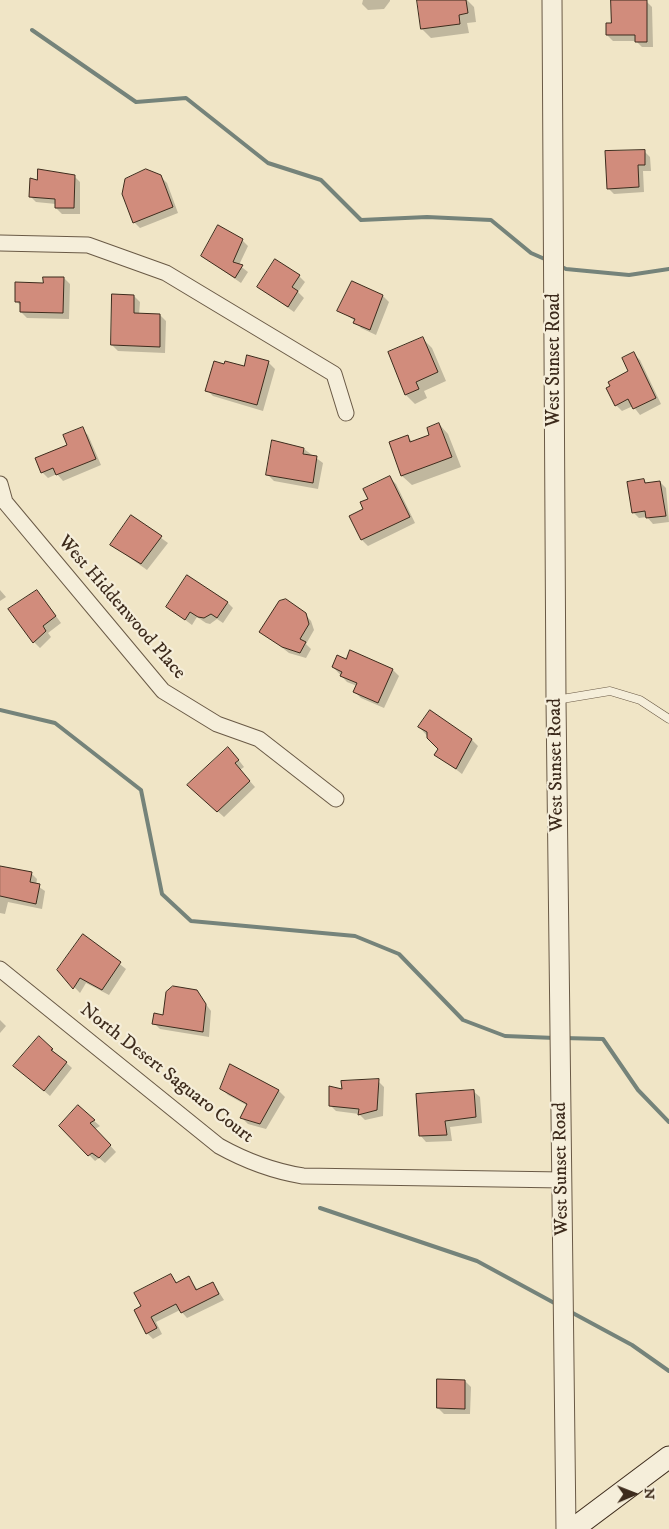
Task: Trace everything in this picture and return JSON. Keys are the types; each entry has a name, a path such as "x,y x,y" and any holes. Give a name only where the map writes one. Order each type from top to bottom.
{"main road":[{"path":"573,1529 669,1457"}],"street":[{"name":"West Sunset Road","path":"552,0 556,700 566,1529"},
{"path":"0,243 88,245 166,274 334,374 346,413"},
{"name":"West Hiddenwood Place","path":"0,484 5,502 163,691 218,724 260,738 336,799"},
{"name":"North Desert Saguaro Court","path":"0,969 219,1146 247,1162 279,1172 303,1176 562,1180"}],"lane":[{"path":"556,700 610,691 640,700 669,719"}],"building":[{"path":"417,0 466,0 468,13 459,15 460,24 421,29"},
{"path":"611,0 647,0 647,42 635,42 635,35 606,35 606,23 611,23"},
{"path":"645,150 645,165 638,165 639,187 607,189 605,151"},
{"path":"38,169 75,175 74,208 55,208 55,199 29,197 30,178 37,180"},
{"path":"146,169 161,175 173,207 133,223 122,194 125,179"},
{"path":"218,225 243,239 233,262 243,265 235,278 201,256"},
{"path":"275,259 300,275 292,287 298,291 288,307 257,287"},
{"path":"43,277 64,277 63,313 20,312 20,302 15,302 15,282 43,283"},
{"path":"352,281 383,295 370,330 353,323 355,319 337,311"},
{"path":"112,294 134,295 134,313 160,314 160,347 111,345"},
{"path":"423,337 438,372 416,382 419,389 405,395 388,352"},
{"path":"634,352 656,398 633,409 628,399 615,406 606,388 610,386 608,382 628,371 622,358"},
{"path":"247,355 269,361 257,405 205,391 214,361 224,364 225,361 244,366"},
{"path":"439,423 452,457 401,476 389,442 408,435 410,442 429,435 427,428"},
{"path":"83,427 96,459 56,475 53,468 41,473 35,458 67,445 63,435"},
{"path":"272,440 304,448 303,454 317,456 313,483 266,475"},
{"path":"390,476 410,517 361,540 349,516 363,509 360,502 368,499 363,489"},
{"path":"644,479 645,483 660,481 666,516 646,518 645,511 632,513 627,482"},
{"path":"131,515 162,536 141,564 110,545"},
{"path":"187,575 228,602 217,618 211,614 204,618 198,617 190,612 185,620 166,607"},
{"path":"37,590 56,616 43,626 46,631 33,643 8,609"},
{"path":"286,599 306,613 309,624 300,639 306,642 300,653 282,647 259,632 279,601"},
{"path":"350,650 393,669 378,703 353,692 357,683 340,676 342,672 332,667 337,655 346,659"},
{"path":"430,710 472,739 456,769 434,755 438,749 427,738 427,732 418,727"},
{"path":"228,747 239,760 235,763 250,781 217,812 187,785"},
{"path":"0,866 32,872 30,882 40,884 36,904 0,896"},
{"path":"83,934 121,962 102,990 80,978 73,989 57,970"},
{"path":"173,986 197,990 206,1004 203,1032 152,1024 154,1013 163,1015 166,992"},
{"path":"39,1036 53,1049 51,1050 67,1062 44,1091 13,1066"},
{"path":"230,1064 279,1090 260,1124 240,1118 247,1104 220,1089"},
{"path":"379,1079 377,1110 358,1115 359,1109 329,1106 329,1086 342,1089 341,1081"},
{"path":"474,1090 476,1117 445,1121 447,1135 419,1136 416,1094"},
{"path":"78,1105 95,1120 90,1123 111,1145 99,1158 92,1153 88,1156 59,1126"},
{"path":"171,1274 176,1283 189,1276 196,1290 213,1282 219,1294 181,1313 176,1304 151,1317 157,1328 146,1334 134,1310 141,1306 134,1293"},
{"path":"437,1379 465,1380 465,1409 437,1408"}],"waterway":[{"path":"32,30 136,102 186,98 268,163 321,180 361,220 427,217 491,220 531,253 547,260"},
{"path":"560,266 566,269 629,275 669,269"},
{"path":"0,710 55,723 141,790 162,894 191,921 355,936 399,954 463,1020 505,1036 555,1038"},
{"path":"564,1038 603,1039 638,1090 669,1122"},
{"path":"320,1208 477,1261 558,1305"},
{"path":"569,1311 632,1345 669,1371"}]}
